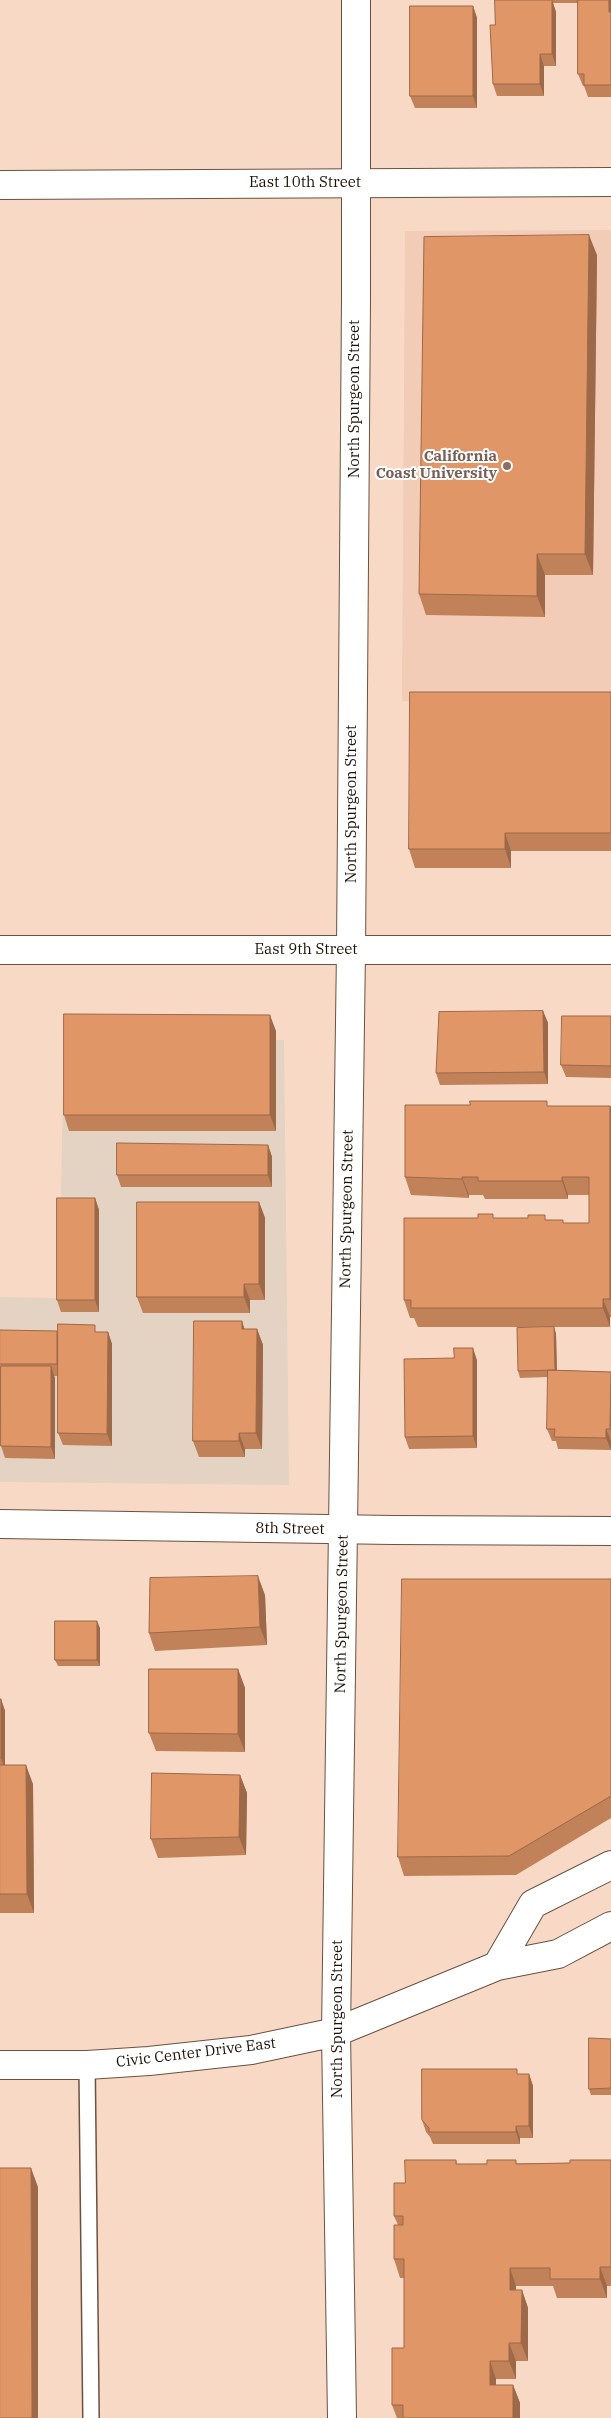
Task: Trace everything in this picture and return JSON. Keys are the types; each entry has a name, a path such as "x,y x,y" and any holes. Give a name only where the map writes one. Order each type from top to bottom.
{"street":[{"name":"North Spurgeon Street","path":"342,2418 336,2032 351,950 357,183 356,0"},
{"name":"East 10th Street","path":"0,186 611,182"},
{"name":"East 9th Street","path":"0,950 611,950"},
{"name":"8th Street","path":"0,1524 343,1530 611,1531"},
{"path":"497,1966 534,1904 611,1864"},
{"name":"Civic Center Drive East","path":"0,2065 87,2065 251,2050 336,2032 497,1966 558,1954 611,1926"}],"lane":[{"path":"87,2065 91,2418"}],"shaded area":[{"name":"California Coast University","path":"611,230 611,701 402,701 405,231"},
{"path":"64,1035 284,1040 289,1485 0,1482 0,1297 59,1298"}],"building":[{"path":"495,0 552,0 552,54 540,54 540,84 493,84 490,25 495,25"},
{"path":"578,0 609,0 609,12 611,12 611,85 584,85 584,74 578,74"},
{"path":"410,6 473,6 473,96 410,96"},
{"path":"589,235 585,554 537,554 537,596 419,594 424,237"},
{"path":"410,692 611,692 611,833 505,833 505,849 409,849"},
{"path":"543,1011 544,1072 436,1073 439,1012"},
{"path":"64,1014 270,1015 270,1115 64,1115"},
{"path":"562,1016 611,1016 611,1066 561,1065"},
{"path":"470,1101 547,1101 547,1106 610,1106 610,1299 603,1299 603,1308 411,1308 411,1300 404,1300 404,1218 478,1218 478,1214 493,1214 493,1218 528,1218 528,1215 545,1215 545,1220 563,1220 563,1223 589,1223 589,1177 562,1177 562,1181 478,1181 478,1177 462,1177 462,1179 405,1177 405,1105 470,1105"},
{"path":"117,1143 268,1145 268,1175 117,1175"},
{"path":"57,1198 95,1198 95,1300 57,1300"},
{"path":"137,1202 259,1202 259,1284 244,1284 244,1297 137,1297"},
{"path":"194,1321 242,1321 242,1329 257,1329 256,1433 239,1433 239,1441 193,1441"},
{"path":"58,1324 95,1325 95,1332 108,1332 107,1434 58,1433"},
{"path":"554,1327 555,1370 518,1371 517,1328"},
{"path":"0,1330 57,1331 57,1364 0,1364"},
{"path":"454,1348 473,1348 473,1436 405,1437 404,1359 454,1358"},
{"path":"1,1366 51,1366 51,1447 1,1446"},
{"path":"548,1370 611,1372 610,1429 606,1429 606,1438 554,1437 555,1429 547,1429"},
{"path":"258,1576 260,1627 149,1633 150,1578"},
{"path":"402,1579 611,1579 611,1796 509,1856 398,1857"},
{"path":"55,1621 97,1621 97,1660 55,1660"},
{"path":"149,1669 238,1669 238,1734 149,1733"},
{"path":"1,1699 1,1758 0,1758"},
{"path":"0,1765 26,1765 27,1894 0,1894"},
{"path":"152,1773 240,1775 239,1837 151,1839"},
{"path":"589,2038 611,2039 611,2088 589,2089"},
{"path":"422,2069 517,2069 517,2074 529,2074 529,2126 516,2126 516,2132 429,2132 429,2128 422,2120"},
{"path":"405,2160 456,2160 456,2164 487,2164 487,2160 516,2160 516,2164 570,2163 570,2160 611,2160 611,2267 600,2267 600,2279 550,2279 550,2268 510,2268 510,2290 522,2290 521,2343 509,2343 509,2361 490,2361 490,2385 513,2385 513,2418 403,2418 403,2405 392,2405 392,2348 404,2348 404,2259 394,2259 394,2225 403,2225 403,2216 394,2216 394,2183 405,2183"},
{"path":"0,2168 31,2168 32,2418 0,2418"}],"place":[{"name":"California Coast University","path":"507,466"}]}
